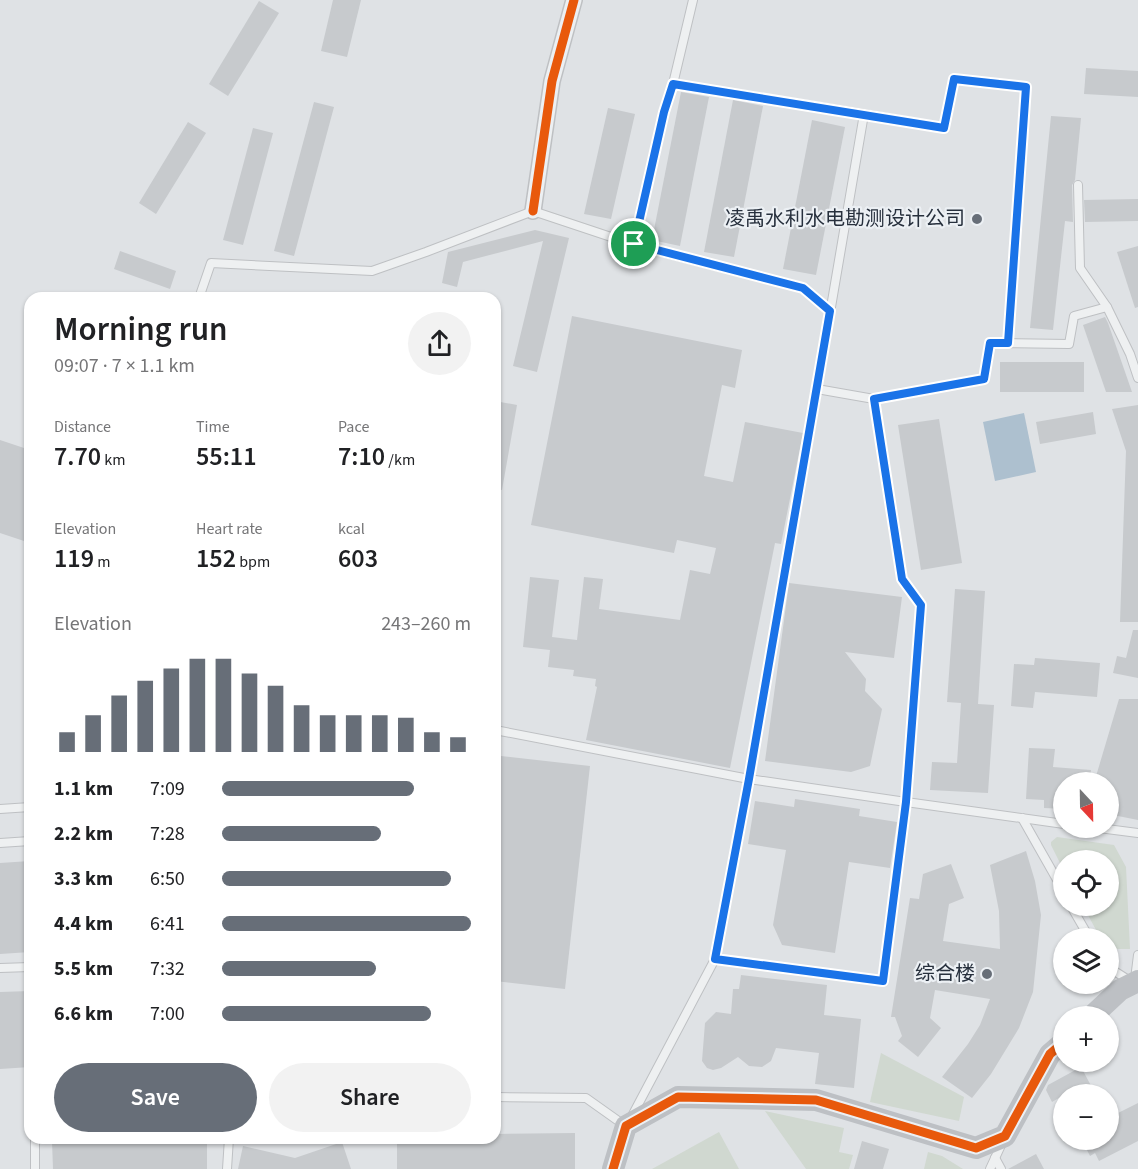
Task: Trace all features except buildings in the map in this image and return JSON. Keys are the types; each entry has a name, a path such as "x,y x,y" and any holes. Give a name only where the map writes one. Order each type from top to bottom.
{"street":[{"path":"533,211 552,81 574,0"},
{"path":"1103,1006 1120,990 1137,985"},
{"path":"613,1169 626,1126 678,1096 816,1100 976,1148 1005,1136 1053,1051"}],"lane":[{"path":"634,244 664,112 693,0"},
{"path":"673,84 944,128 954,79 1026,87 1008,343"},
{"path":"501,1097 586,1098 626,1126 715,959 749,779 864,114"},
{"path":"1078,185 1080,268 1107,307 1130,354 1138,378"},
{"path":"201,292 211,264 372,271 533,211 634,244 803,288 830,311"},
{"path":"817,388 874,399 984,379 990,343 1069,344 1074,316 1107,307"},
{"path":"715,959 883,981 906,802 921,605 902,579 874,399"},
{"path":"501,731 749,779 1053,822"},
{"path":"0,809 24,807"},
{"path":"1022,818 1053,873"},
{"path":"1119,831 1138,833"},
{"path":"0,843 24,842"},
{"path":"1119,974 1137,985 1138,955"},
{"path":"0,968 24,967"},
{"path":"990,1169 1005,1136"},
{"path":"34,1144 35,1169"},
{"path":"227,1169 229,1144"},
{"path":"995,1158 1001,1169"}],"shaded area":[{"path":"1056,838 1064,838 1114,845 1117,850 1054,850 1051,842"},
{"path":"1119,854 1126,867 1130,949 1119,949 1119,928 1095,928 1088,916 1119,916"},
{"path":"881,1053 964,1097 959,1121 870,1102"},
{"path":"765,1111 844,1128 839,1152 853,1155 849,1169 806,1169"},
{"path":"719,1132 739,1169 652,1169"},
{"path":"928,1152 942,1156 963,1169 924,1169"}],"water":[{"path":"1024,413 1036,472 995,481 983,422"}],"cycle path":[{"path":"533,211 552,81 574,0"},
{"path":"613,1169 626,1126 678,1097 816,1100 976,1148 1005,1136 1053,1051"}],"place":[{"name":"凌禹水利水电勘测设计公司","path":"977,219"},
{"name":"综合楼","path":"987,974"}],"route":[{"path":"954,79 1026,87 1008,343 990,343 984,379 874,399 902,579 921,605 906,802 883,981 715,959 749,779 830,311 803,288 634,244 664,112 673,84 944,128 954,79"}]}
